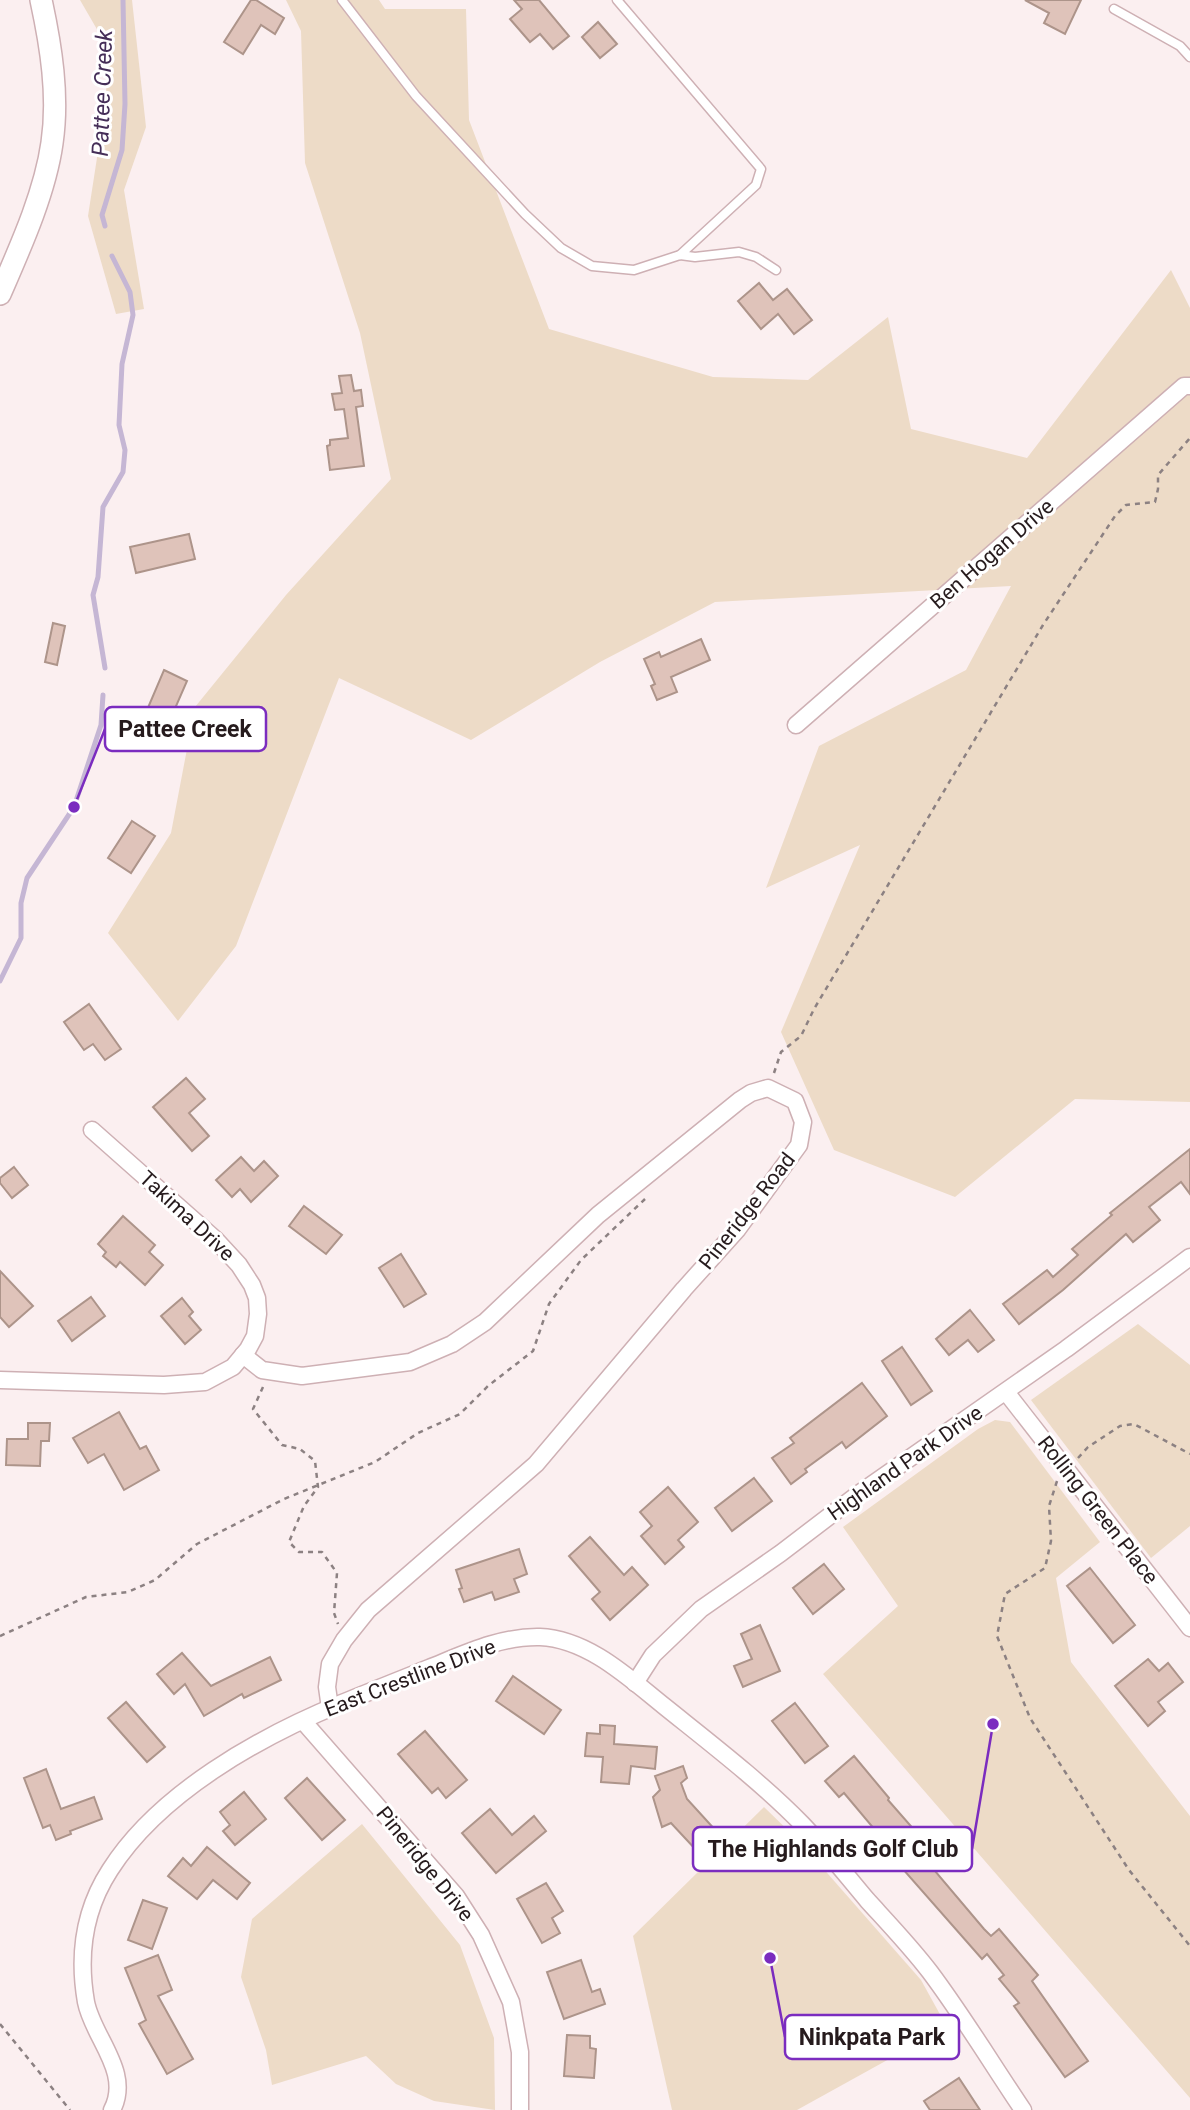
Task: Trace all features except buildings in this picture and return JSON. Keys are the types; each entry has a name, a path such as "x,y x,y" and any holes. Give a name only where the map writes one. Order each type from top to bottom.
{"street":[{"path":"0,292 34,215 52,143 54,83 51,43 41,0"},
{"name":"Ben Hogan Drive","path":"796,725 1184,386 1190,386"},
{"name":"Pineridge Road","path":"276,1373 302,1376 410,1362 452,1344 485,1322 598,1214 740,1100 751,1093 768,1088 796,1101 803,1122 799,1145 737,1230 536,1464 368,1610 344,1640 330,1664 327,1687 330,1708"},
{"name":"Takima Drive","path":"0,1380 194,1384 224,1374 243,1355 255,1336 258,1314 255,1291 247,1275 215,1239 92,1130"},
{"name":"Highland Park Drive","path":"635,1683 653,1655 701,1609 857,1494 1006,1392 1190,1257"},
{"path":"243,1355 262,1370 276,1373"},
{"name":"Rolling Green Place","path":"1006,1392 1190,1629"},
{"name":"East Crestline Drive","path":"112,2110 119,2082 87,2005 82,1951 90,1908 110,1870 130,1844 196,1781 240,1753 303,1721 476,1649 518,1638 544,1637 583,1648 635,1683 714,1746 801,1823 930,1972 1023,2110"},
{"name":"Pineridge Drive","path":"303,1721 456,1896 481,1935 511,2002 520,2052 520,2110"}],"lane":[{"path":"342,0 416,96 525,214 561,248 592,266 634,270 680,256 739,253 756,257 776,270"},
{"path":"617,0 761,169 756,185 680,256"},
{"path":"1114,9 1180,46 1190,57"}],"path":[{"path":"772,1077 781,1052 801,1036 814,1009 1043,625 1115,516 1126,505 1155,502 1158,475 1190,438"},
{"path":"0,1636 86,1597 128,1592 155,1580 197,1545 284,1499 375,1462 418,1433 460,1414 488,1386 533,1352 549,1304 581,1260 649,1196"},
{"path":"276,1373 265,1384 253,1409 282,1445 300,1449 315,1461 318,1487 304,1506 289,1542 299,1552 322,1552 337,1573 334,1614 344,1640"},
{"path":"1190,1454 1134,1424 1120,1426 1088,1447 1055,1482 1049,1506 1051,1541 1045,1568 1005,1594 998,1636 1030,1718 1129,1870 1190,1946"},
{"path":"0,2024 70,2110"}],"shaded area":[{"path":"80,0 132,0 146,127 124,190 144,309 116,314 88,216 105,106 109,50"},
{"path":"286,0 379,0 385,9 466,9 469,120 549,329 713,377 808,380 888,317 911,429 1027,458 1171,270 1190,308 1190,1102 1075,1099 955,1197 834,1150 781,1032 860,845 766,888 819,746 966,670 1011,586 715,602 600,662 471,740 339,678 236,946 178,1021 108,933 171,833 195,707 286,595 391,479 360,333 305,163 301,31"},
{"path":"1138,1324 1190,1365 1190,1526 1151,1558 1031,1400"},
{"path":"995,1420 1010,1422 1100,1542 1056,1578 1071,1662 1190,1816 1190,2098 823,1674 898,1606 843,1527 978,1429"},
{"path":"764,1807 800,1842 921,1980 947,2027 797,2110 672,2110 633,1936"},
{"path":"362,1824 460,1945 494,2038 495,2110 434,2101 396,2084 366,2056 272,2085 266,2050 241,1977 252,1919"}],"waterway":[{"name":"Pattee Creek","path":"105,226 102,215 122,150 125,104 123,0"},
{"name":"Pattee Creek","path":"105,668 93,595 98,577 103,507 123,472 125,450 119,425 122,364 133,315 130,292 112,256"},
{"name":"Pattee Creek","path":"0,981 21,938 21,903 27,878 74,807 101,725 103,695"}],"place":[{"name":"Pattee Creek","path":"74,807"},
{"name":"The Highlands Golf Club","path":"993,1724"},
{"name":"Ninkpata Park","path":"770,1958"}]}
